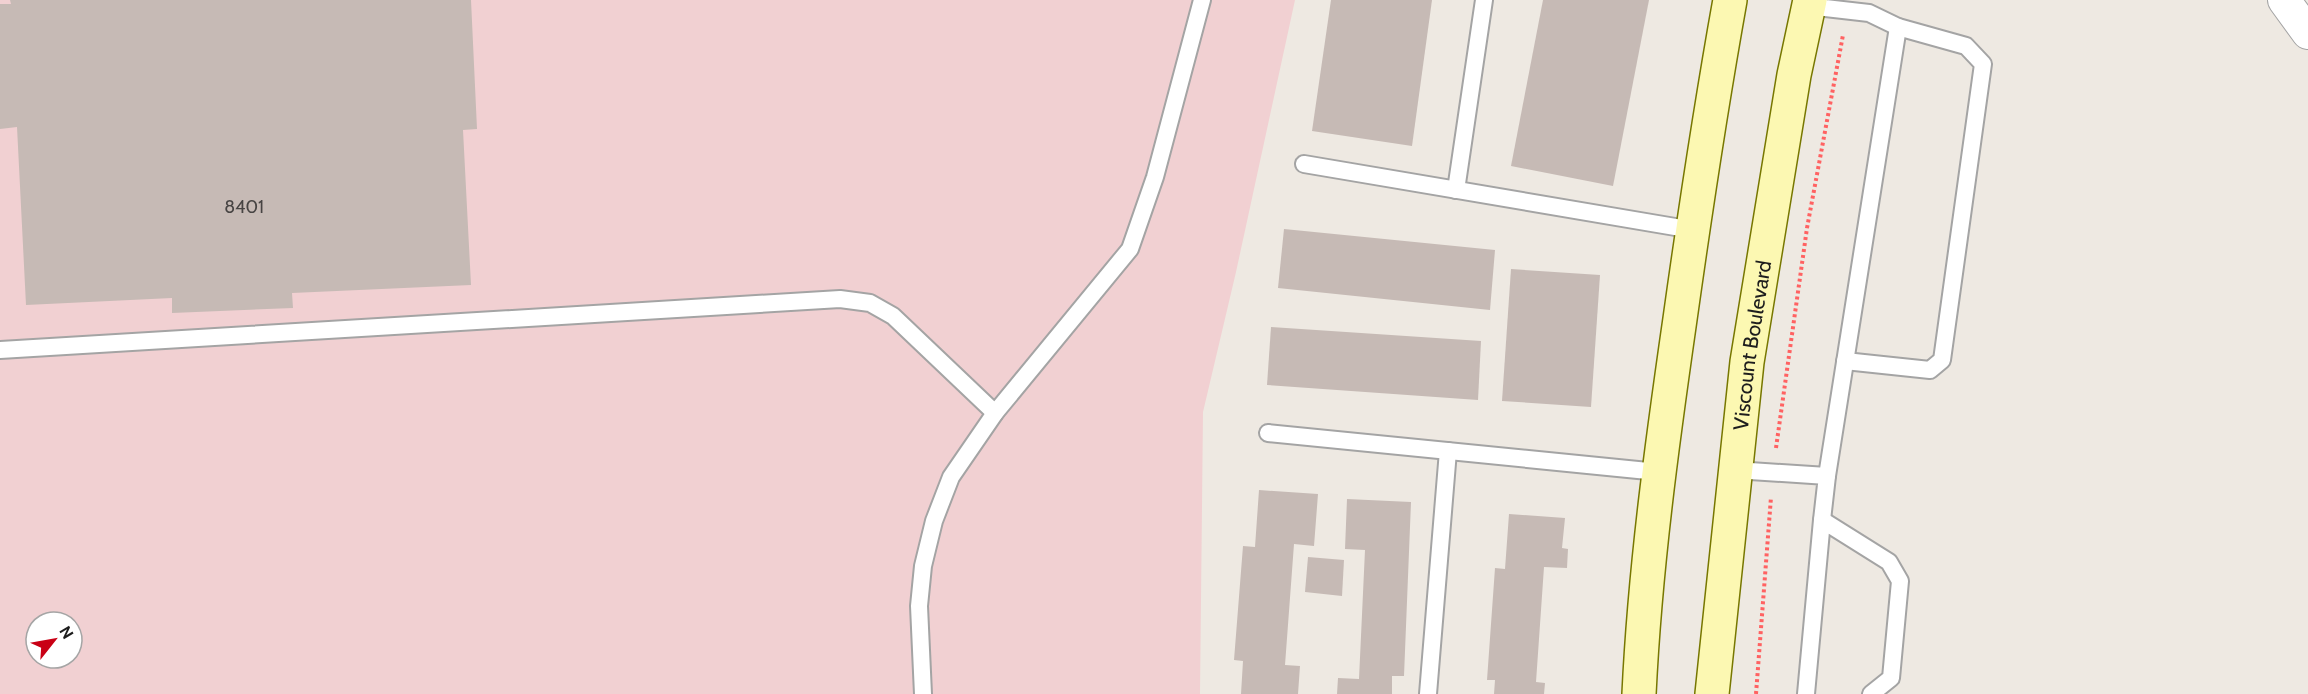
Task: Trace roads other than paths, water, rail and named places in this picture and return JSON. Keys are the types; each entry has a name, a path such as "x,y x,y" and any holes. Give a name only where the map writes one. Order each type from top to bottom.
{"main road":[{"path":"1639,694 1643,607 1658,472 1709,120 1730,0"},
{"name":"Viscount Boulevard","path":"1712,694 1747,362 1794,75 1809,3"}],"street":[{"path":"2284,0 2308,33"}],"lane":[{"path":"923,694 919,606 923,567 934,521 951,477 995,412 1130,249 1155,177 1202,0"},
{"path":"1456,190 1485,0"},
{"path":"1809,3 1869,13 1898,27 1966,46 1983,64 1942,360 1930,370 1845,361"},
{"path":"1806,694 1827,476 1898,27"},
{"path":"1304,164 1693,230"},
{"path":"0,350 840,299 870,303 892,316 995,412"},
{"path":"1268,434 1658,472"},
{"path":"1428,694 1448,451"},
{"path":"1735,470 1827,476"},
{"path":"1822,520 1889,562 1900,581 1891,678 1872,694"}]}
